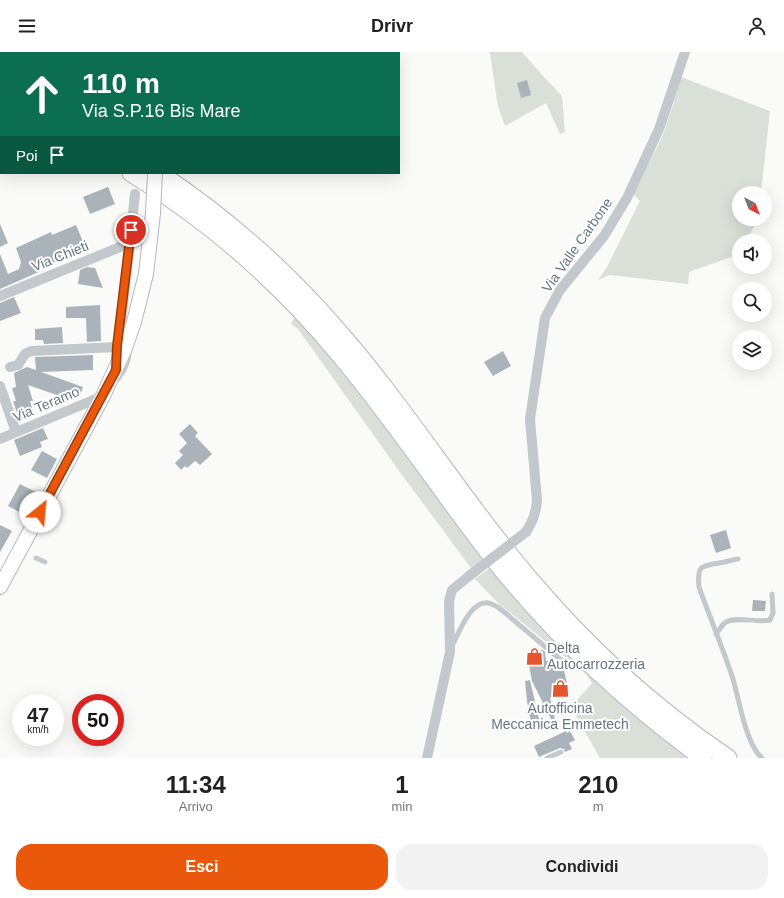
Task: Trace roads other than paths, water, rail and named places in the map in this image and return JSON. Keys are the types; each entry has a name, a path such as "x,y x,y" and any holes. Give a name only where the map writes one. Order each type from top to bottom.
{"highway":[{"path":"133,174 163,193 227,241 290,300 328,342 360,381 504,571 537,610 589,664 728,758"},
{"path":"160,174 196,199 243,236 286,275 317,307 373,373 527,576 590,644 658,724 703,758"}],"main road":[{"path":"0,587 116,370 125,348 134,322 146,274 153,213 155,174"}],"street":[{"name":"Via Valle Carbone","path":"427,758 450,652 449,600 452,590 526,532 533,522 536,512 530,419 545,318 560,290 604,236 627,198 659,129 685,52"},
{"path":"116,370 117,347 135,194"},
{"name":"Via Chieti","path":"0,296 130,243"},
{"path":"10,367 18,365 25,354 31,351 117,347"},
{"path":"0,386 16,432"},
{"name":"Via Teramo","path":"0,439 103,394"}],"lane":[{"path":"103,394 120,378 130,356 128,338"},
{"path":"36,558 45,562"},
{"path":"738,558 707,564 701,568 698,575 700,587 733,679 750,740 758,755 762,758"},
{"path":"716,634 726,622 733,620 764,622 770,620 773,613 772,594"},
{"path":"450,652 460,629 471,610 481,604 489,603 498,607 567,665"},
{"path":"547,758 561,752"}],"place":[{"name":"Delta Autocarrozzeria","path":"534,656"},
{"name":"Autofficina Meccanica Emmetech","path":"560,688"}]}
